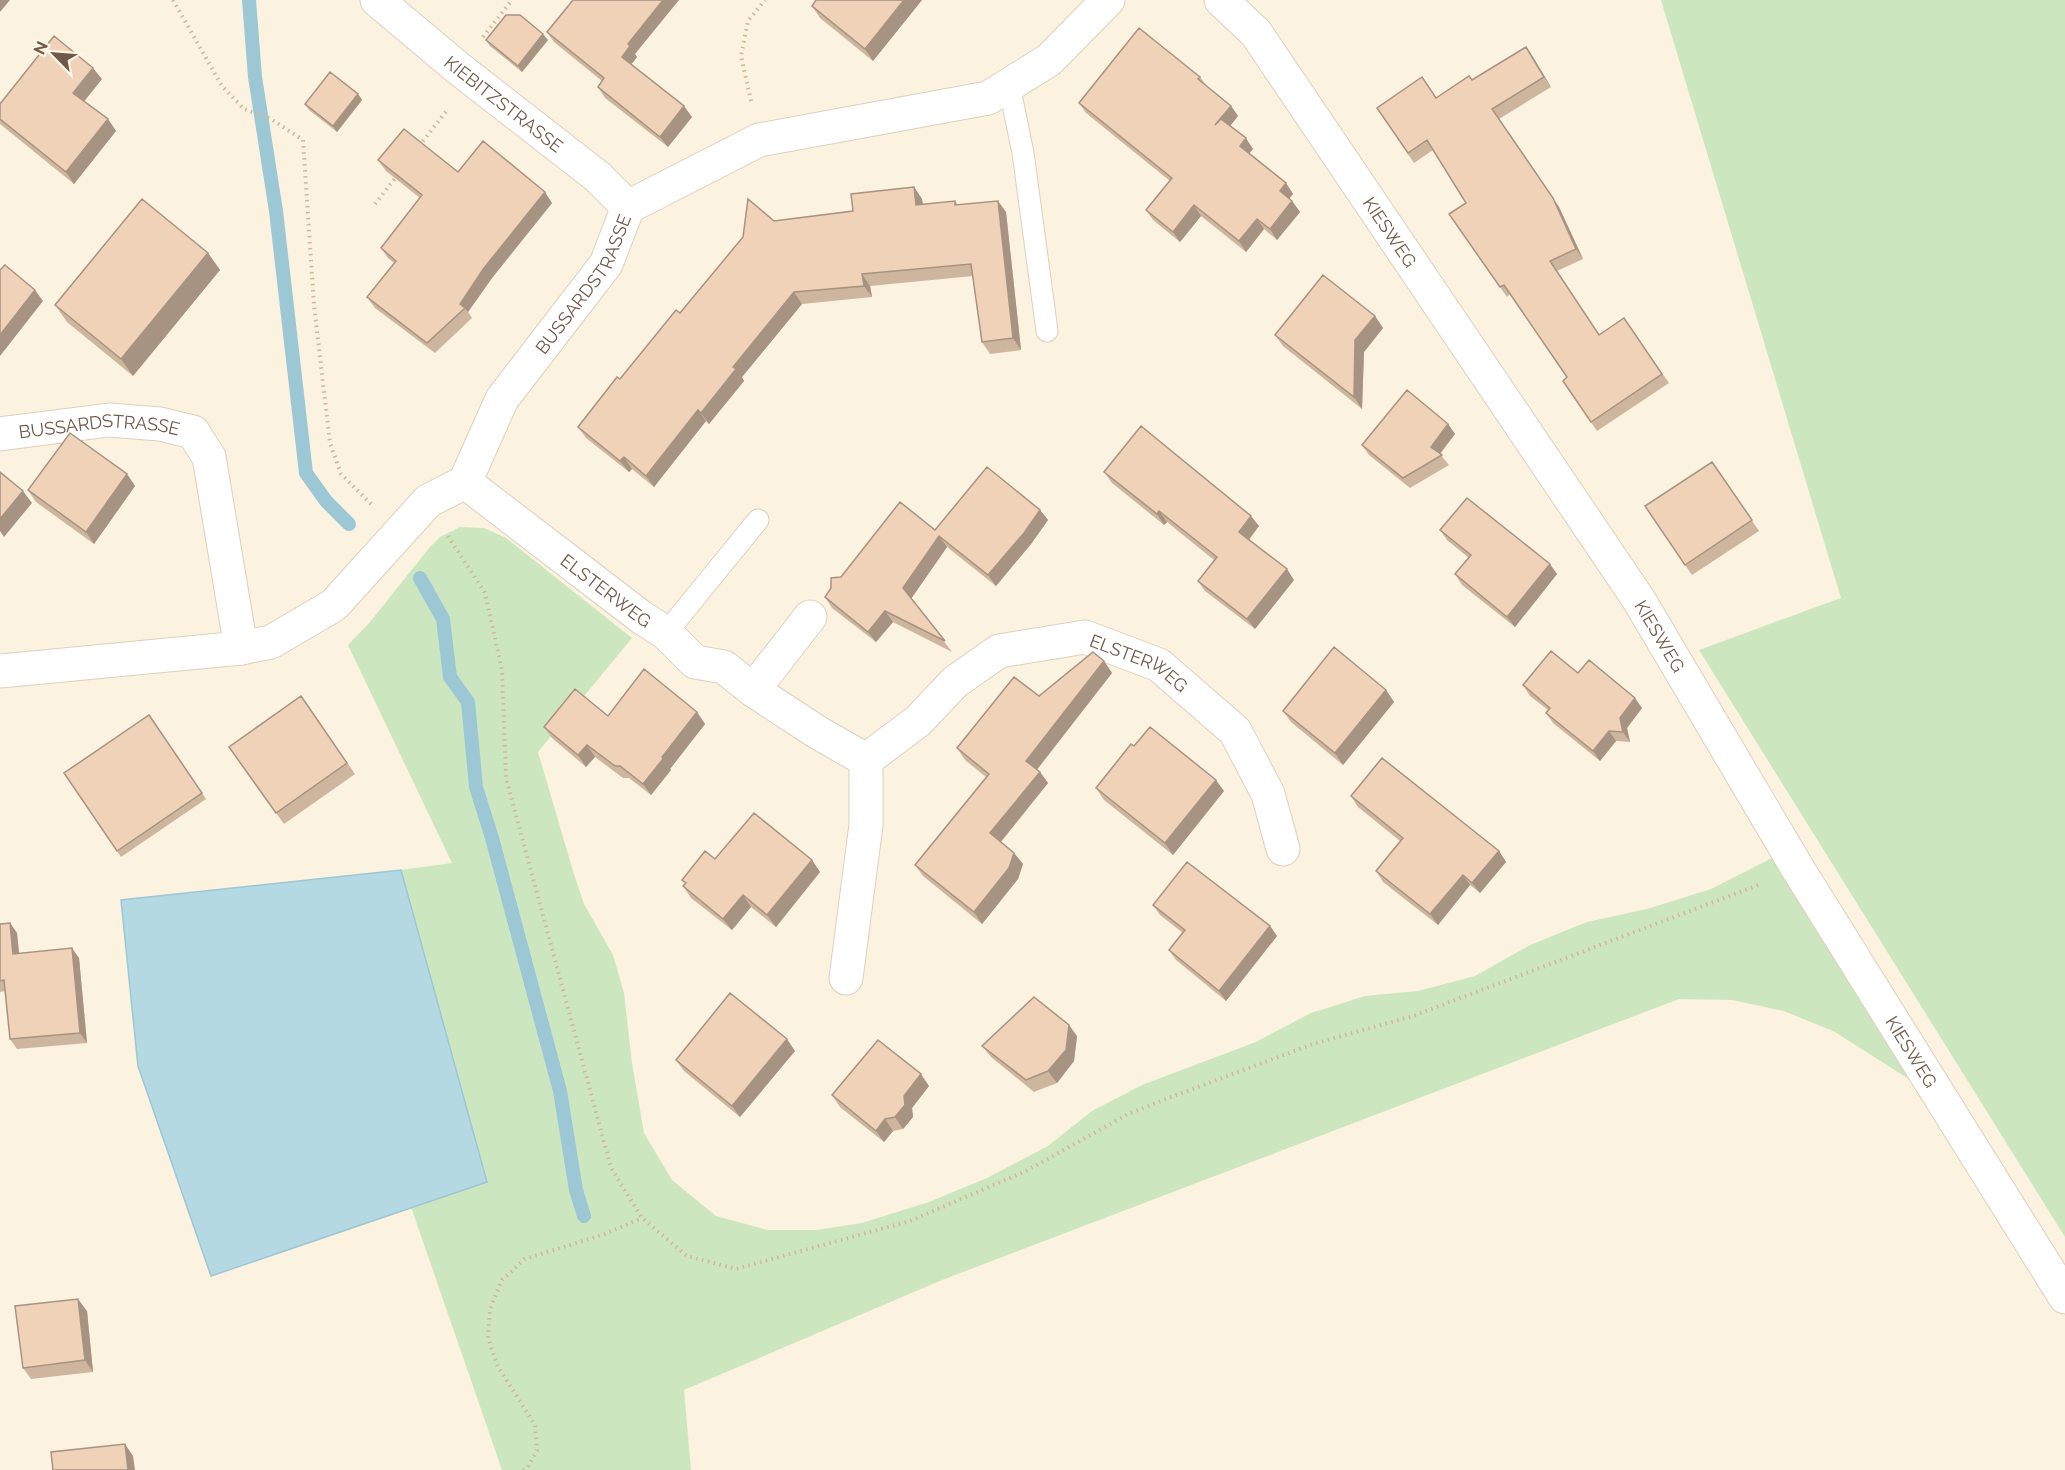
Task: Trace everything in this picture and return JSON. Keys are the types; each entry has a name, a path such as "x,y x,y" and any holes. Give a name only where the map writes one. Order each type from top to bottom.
{"street":[{"name":"KIEBITZSTRASSE","path":"377,0 598,177 628,207"},
{"name":"BUSSARDSTRASSE","path":"465,482 502,399 606,264 628,207 759,140 988,98 1049,60 1108,0"},
{"name":"KIESWEG","path":"1221,0 1256,33 1639,600 1798,869 2065,1297"},
{"name":"BUSSARDSTRASSE","path":"0,434 109,420 160,424 193,432 209,458 241,648"},
{"path":"0,671 241,648 271,642 334,605 428,501 465,482"},
{"name":"ELSTERWEG","path":"465,482 641,617 666,633 695,662 724,667 753,690 817,732 866,760 918,721 955,682 999,651 1084,637 1159,665 1236,731 1268,794 1283,849"},
{"path":"753,690 810,617"},
{"path":"846,978 866,825 866,760"}],"lane":[{"path":"1009,85 1023,153 1047,331"},
{"path":"666,633 758,520"}],"path":[{"path":"173,0 222,86 244,109 271,119 303,140 314,305 330,443 341,474 400,530"},
{"path":"759,140 741,56 748,21 765,0"},
{"path":"416,150 472,78"},
{"path":"375,204 402,168"},
{"path":"428,501 485,593 502,670 506,778 611,1168 642,1218 687,1256 736,1269 910,1221 1026,1171 1128,1114 1313,1044 1413,1016 1798,869"},
{"path":"523,1470 528,1467 537,1450 535,1425 498,1367 488,1338 490,1309 502,1280 525,1258 605,1234 642,1218"}],"green space":[{"path":"1661,0 2065,0 2065,1237 1699,650 1841,598"},
{"path":"460,527 484,528 506,538 632,638 538,752 584,904 613,955 624,993 632,1063 644,1133 672,1180 716,1216 768,1230 816,1230 862,1223 929,1202 987,1178 1048,1146 1092,1111 1142,1085 1256,1042 1311,1013 1365,996 1418,991 1475,976 1530,945 1587,922 1647,909 1711,889 1776,856 1915,1083 1835,1032 1784,1011 1732,1000 1679,999 942,1280 684,1390 691,1470 502,1470 411,1207 487,1182 401,870 452,863 348,645 370,622 430,547 440,537"}],"water":[{"path":"401,870 487,1182 211,1276 138,1066 121,900"}],"building":[{"path":"573,0 663,0 628,44 630,46 622,57 684,106 660,137 598,87 604,78 547,32"},
{"path":"816,0 904,0 865,49 812,6"},
{"path":"506,15 520,15 543,34 518,66 486,40"},
{"path":"1139,28 1200,77 1198,79 1231,106 1215,125 1221,119 1246,138 1240,146 1286,183 1280,191 1292,201 1270,229 1257,219 1239,241 1194,205 1173,232 1146,210 1172,178 1079,103"},
{"path":"54,36 93,68 73,93 108,119 66,172 0,119 0,104"},
{"path":"1526,47 1544,77 1492,109 1553,198 1576,249 1550,261 1599,335 1624,318 1662,374 1591,422 1563,381 1567,377 1504,285 1500,287 1449,214 1466,203 1427,140 1408,153 1377,108 1422,77 1436,98 1469,76 1472,80"},
{"path":"330,72 358,94 333,126 305,104"},
{"path":"404,129 458,172 483,141 545,192 484,268 460,304 465,308 427,343 367,297 396,261 381,248 422,195 378,160"},
{"path":"914,187 916,205 955,201 955,205 998,201 1013,338 982,342 971,264 862,274 864,286 794,292 733,367 736,369 701,413 698,410 646,476 624,457 620,461 578,427 617,377 620,379 676,310 680,313 743,237 748,199 774,221 853,211 851,194"},
{"path":"142,199 208,253 121,359 55,305"},
{"path":"5,265 35,290 0,335 0,270"},
{"path":"1323,275 1375,316 1355,340 1354,397 1275,335"},
{"path":"1407,390 1448,424 1431,447 1442,455 1403,478 1362,445"},
{"path":"1141,426 1251,516 1239,532 1287,569 1247,619 1198,581 1217,557 1159,511 1157,514 1104,472"},
{"path":"70,433 127,474 86,532 28,490"},
{"path":"1712,462 1752,520 1685,565 1645,506"},
{"path":"987,467 1040,510 1024,533 988,575 939,536 903,588 945,641 885,611 868,632 825,597 831,588 831,578 841,577 900,502 935,530"},
{"path":"0,472 23,491 0,519"},
{"path":"1467,498 1550,564 1507,617 1455,574 1471,555 1440,530"},
{"path":"1334,647 1386,690 1335,753 1283,711"},
{"path":"1551,651 1578,673 1589,660 1635,698 1620,718 1623,732 1609,731 1593,751 1546,713 1550,708 1523,685"},
{"path":"1093,652 1104,661 1026,761 1040,772 990,833 1014,853 1009,868 974,912 915,865 989,774 957,748 1014,677 1039,696"},
{"path":"644,669 697,712 643,784 587,745 578,755 544,727 575,689 608,716"},
{"path":"301,696 347,763 276,813 229,747"},
{"path":"149,715 202,793 117,851 64,773"},
{"path":"1150,727 1216,780 1165,843 1096,788 1131,744 1134,746"},
{"path":"1382,758 1499,851 1472,883 1463,875 1430,914 1376,871 1403,838 1351,796"},
{"path":"754,813 812,860 767,915 743,895 723,919 683,886 686,883 682,880 705,851 715,859"},
{"path":"1187,862 1270,926 1219,991 1169,950 1185,930 1153,905"},
{"path":"10,923 13,954 72,948 80,1033 10,1039 4,980 0,981 0,924"},
{"path":"730,993 787,1039 732,1106 676,1060"},
{"path":"1034,997 1069,1025 1066,1050 1048,1071 1026,1080 982,1046"},
{"path":"878,1040 921,1074 904,1096 905,1105 895,1117 885,1119 876,1131 832,1095"},
{"path":"78,1299 85,1360 23,1368 15,1306"},
{"path":"125,1444 128,1470 53,1470 51,1452"}],"waterway":[{"path":"249,0 255,77 276,211 306,473 326,501 349,524"},
{"path":"420,578 443,619 450,677 468,702 476,787 492,838 560,1091 576,1190 584,1216"}]}
